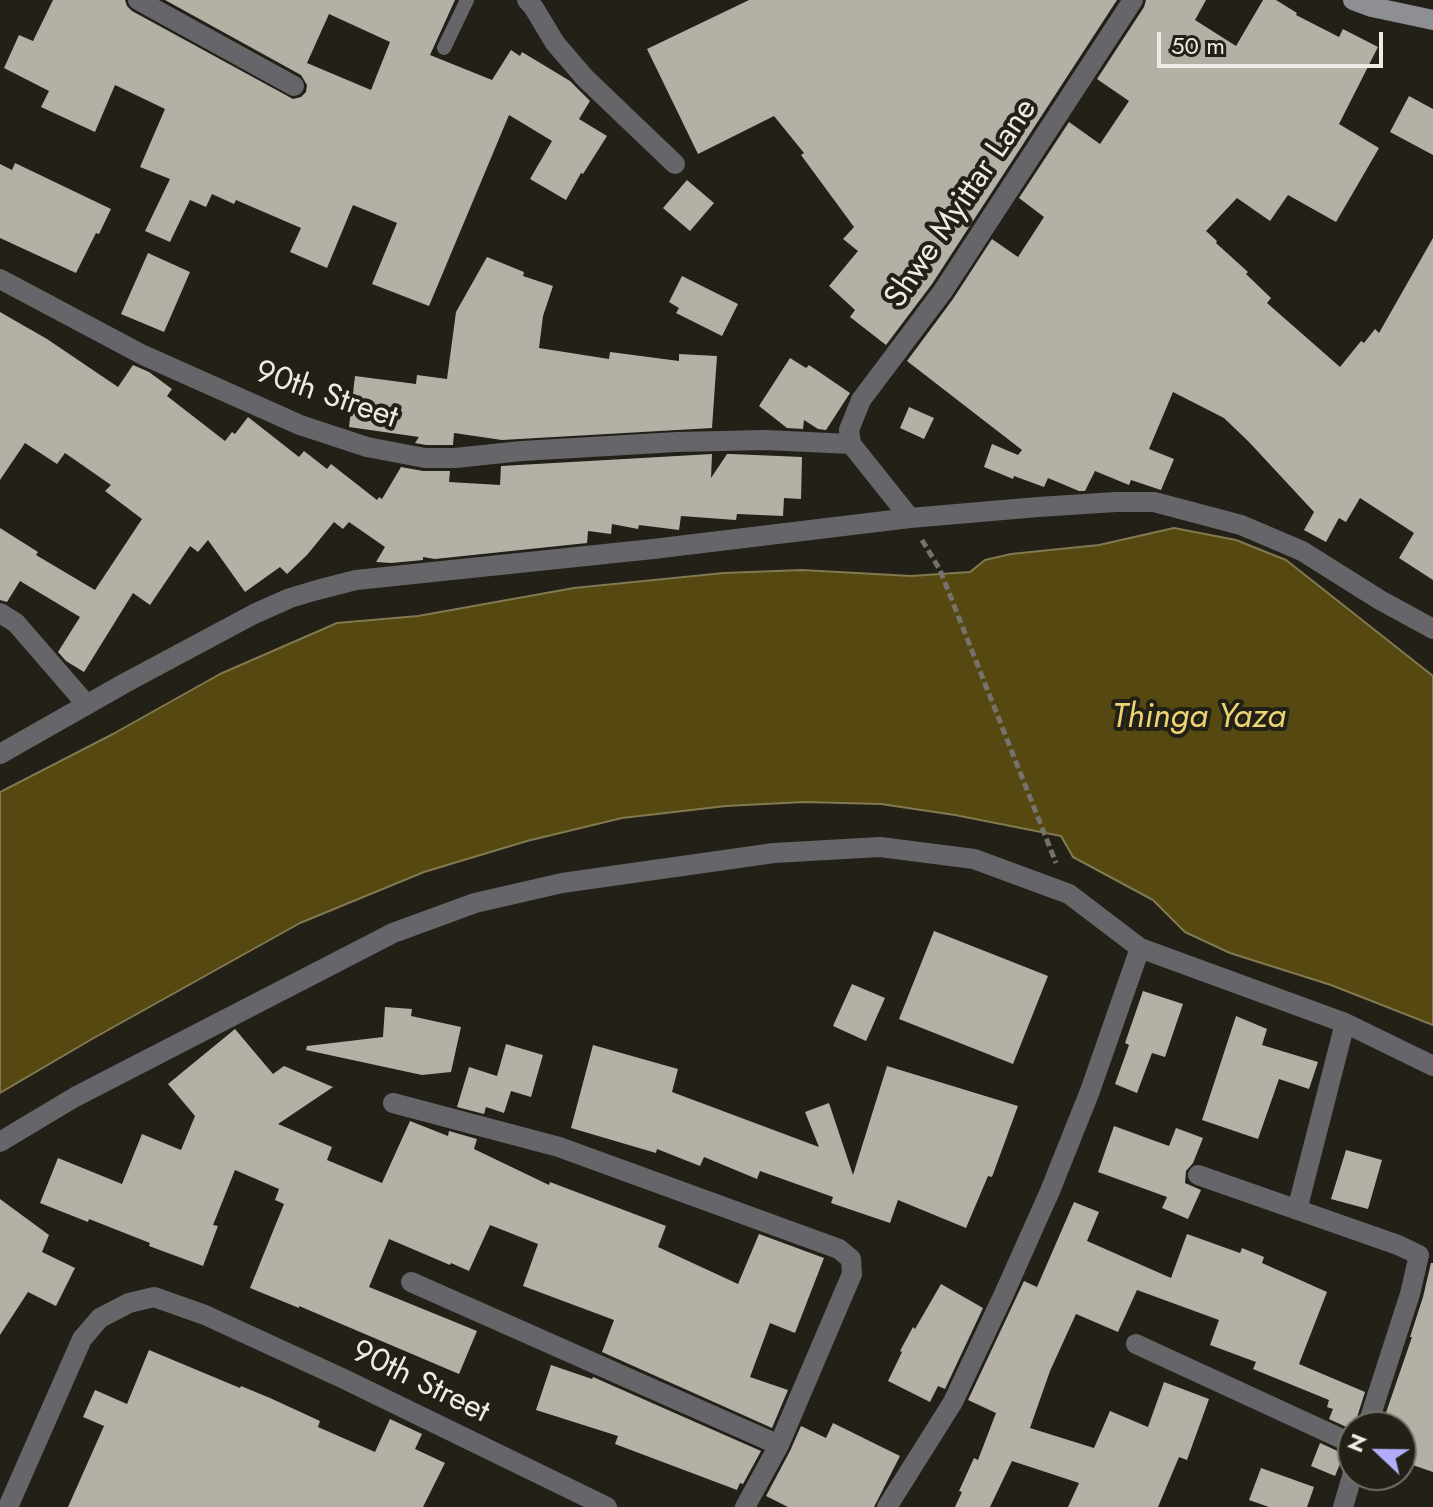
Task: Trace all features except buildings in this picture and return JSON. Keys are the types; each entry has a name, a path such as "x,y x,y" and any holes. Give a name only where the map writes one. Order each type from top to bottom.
{"main road":[{"path":"1367,2 1433,20"}],"street":[{"path":"138,0 294,86"},
{"path":"527,0 555,43 585,78 675,164"},
{"name":"Shwe Myittar Lane","path":"851,444 849,430 861,400 943,291 1133,0"},
{"name":"90th Street","path":"0,279 143,355 300,425 367,447 425,458 455,458 677,442 765,440 851,444"},
{"path":"851,444 910,518"},
{"path":"0,754 254,614 290,598 356,580 910,518 1069,505 1154,502 1241,525 1302,551 1433,629"},
{"path":"0,613 16,623 87,705"},
{"path":"0,1142 75,1097 393,933 475,903 562,883 774,853 880,847 974,859 1069,894 1140,948 1345,1023 1433,1066"},
{"path":"887,1507 953,1402 1004,1294 1090,1091 1140,948"},
{"path":"1297,1210 1345,1023"},
{"path":"393,1103 559,1147 839,1249 851,1259 852,1274 779,1445 745,1507"},
{"path":"1198,1175 1419,1255 1410,1294 1372,1411"},
{"path":"411,1282 779,1445"},
{"name":"90th Street","path":"8,1507 82,1339 100,1318 129,1303 154,1297 205,1315 344,1379 607,1507"},
{"path":"1136,1344 1337,1437"}],"lane":[{"path":"444,48 467,0"}],"path":[{"path":"940,570 1047,837"}],"water":[{"name":"Thinga Yaza","path":"1174,528 1236,540 1286,560 1433,676 1433,1025 1331,985 1230,953 1185,932 1153,900 1073,857 1061,836 881,804 804,802 726,806 622,818 527,841 424,872 300,923 0,1093 0,792 220,674 337,623 418,616 574,588 724,573 802,570 911,576 970,572 985,560 1011,554 1099,545"}]}
